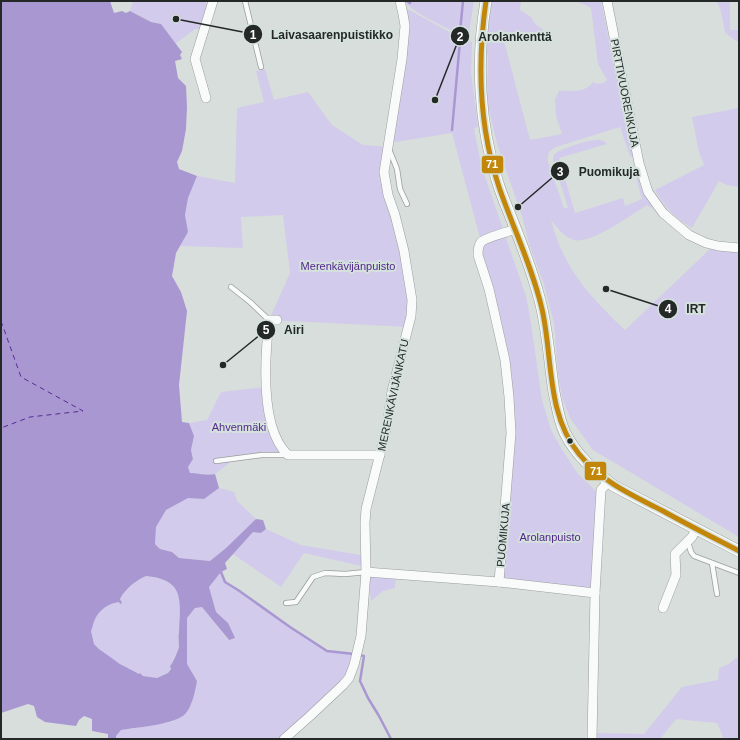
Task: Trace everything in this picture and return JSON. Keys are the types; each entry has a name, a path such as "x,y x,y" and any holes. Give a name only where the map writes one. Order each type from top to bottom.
{"street":[{"path":"206,98 195,59 213,1"},
{"name":"MERENKÄVIJÄNKATU","path":"284,739 343,685 352,673 361,636 366,572 366,509 387,426 392,391 411,316 412,300 404,251 385,181 384,172 402,59 404,14 400,1"},
{"path":"486,1 480,76 486,136 497,180 516,229 539,298 545,326 557,407 562,426 567,437 582,459 608,482 739,551"},
{"name":"PIRTTIVUORENKUJA","path":"607,1 639,163 648,192 663,213 689,235 706,243 739,248"},
{"name":"PUOMIKUJA","path":"499,582 511,433 510,397 505,360 489,289 478,255 478,250 484,241 516,229"},
{"path":"273,320 266,348 266,394 272,431 277,441 288,455 380,455"},
{"path":"592,739 595,593 601,490 608,482"},
{"path":"663,608 676,575 675,554 688,542 696,529"},
{"path":"366,572 499,582 595,593"}],"lane":[{"path":"245,1 261,67"},
{"path":"389,147 397,169 400,189 407,204"},
{"path":"231,287 273,320"},
{"path":"216,462 262,455 288,455"},
{"path":"688,542 694,556 739,573"},
{"path":"712,563 717,594"},
{"path":"286,603 296,602 313,577 325,573 345,574 366,572"}],"green space":[{"path":"133,1 205,1 209,10 202,29 195,29 175,44 161,24 151,22 130,11"},
{"path":"403,1 474,1 468,38 426,17"},
{"path":"490,1 521,1 520,10 531,17 536,25 545,31 548,37 544,42 520,32 515,32 509,33 503,37 530,140 562,134 556,116 555,100 559,91 582,90 590,86 593,82 597,84 603,83 607,80 598,64 591,8 575,1 601,1 633,158 630,156 620,127 556,147 550,151 548,155 548,162 564,208 568,208 553,160 554,155 561,150 579,144 597,140 603,141 607,144 559,158 575,213 623,198 625,206 642,199 634,170 635,168 642,191 653,209 647,205 611,228 591,238 582,240 570,239 561,232 551,220 563,253 579,281 612,318 625,330 710,249 739,253 739,537 593,450 570,418 562,397 558,374 554,323 543,281 529,244 523,219 498,147 487,102 488,57 485,44"},
{"path":"716,1 730,1 730,30 739,30 739,43 725,32 720,8"},
{"name":"Arolanpuisto","path":"402,6 453,34 472,42 471,72 478,127 474,128 481,165 526,296 542,400 551,430 561,448 578,474 596,491 594,580 590,589 503,578 514,432 483,263 481,242 452,133 389,143 402,59"},
{"name":"Merenkävijänpuisto","path":"265,69 274,100 308,92 332,125 363,145 389,147 384,172 408,274 408,327 269,320 290,273 283,215 241,217 243,248 180,246 188,232 185,216 188,198 197,176 235,183 237,108 264,102 256,71"},
{"path":"739,108 739,187 727,185 719,181 692,228 670,212 655,190 704,165 699,152 692,117"},
{"name":"Ahvenmäki","path":"266,387 269,418 288,455 236,458 215,474 207,476 200,473 190,473 188,467 193,459 191,450 194,436 189,423 207,420 221,392"},
{"path":"219,488 234,492 237,501 256,519 226,548 210,561 179,558 172,552 160,549 155,544 156,527 166,510 188,497 204,499"},
{"path":"266,529 301,545 366,556 366,567 304,553 281,587 233,554 253,532 261,533"},
{"path":"221,572 226,582 327,651 357,655 351,673 283,739 116,739 116,736 121,730 172,722 197,681 187,664 187,618 195,608 202,606 228,640 228,623 216,612 209,587"},
{"path":"396,574 395,588 383,591 371,601 369,576"},
{"path":"146,576 161,579 171,584 177,592 180,603 179,648 168,673 157,678 142,676 106,655 94,644 91,630 97,613 107,605 118,600 119,603 123,594 129,587"},
{"path":"737,657 739,667 739,739 724,739 717,723 676,719 660,739 596,739 596,733 644,734 682,687 718,680 719,668 729,664"}],"shaded area":[{"path":"1,1 110,1 114,13 122,11 126,13 130,11 151,22 161,24 182,52 180,55 182,59 175,61 178,78 186,86 186,129 182,151 177,162 179,169 197,176 188,198 185,215 188,232 176,253 172,276 181,292 187,311 179,385 182,422 189,423 194,436 191,450 193,459 188,467 190,473 209,475 215,474 219,488 204,499 188,498 166,510 156,527 155,544 160,549 172,552 179,558 210,561 256,519 263,520 266,529 261,533 253,532 225,563 227,569 221,572 209,587 216,612 228,623 235,638 229,640 202,607 195,608 187,618 187,664 197,681 190,706 186,713 181,717 165,723 121,730 116,736 116,739 108,739 108,734 92,731 92,719 84,716 79,720 76,726 45,722 37,717 34,706 28,704 1,713","holes":["146,576 161,579 171,584 177,592 180,603 179,647 170,666 171,669 168,673 157,678 143,676 140,673 139,674 120,664 94,644 91,631 95,619 102,610 108,605 119,602 120,604 122,603 120,599 128,588"]}],"waterway":[{"path":"460,32 463,1"},
{"path":"452,130 460,41"},
{"path":"221,572 225,582 327,651 354,654"},
{"path":"359,655 364,656 360,681 391,739"}],"ferry route":[{"path":"1,321 21,377 83,411 30,417 1,428"}],"transit line":[{"name":"71","path":"486,1 481,48 481,72 487,141 492,164 504,202 528,262 538,293 545,327 552,384 561,421 568,438 588,464 618,487 739,551"}],"place":[{"name":"Laivasaarenpuistikko","path":"176,19"},
{"name":"Arolankenttä","path":"435,100"},
{"name":"Puomikuja","path":"518,207"},
{"name":"IRT","path":"606,289"},
{"name":"Airi","path":"223,365"}]}
